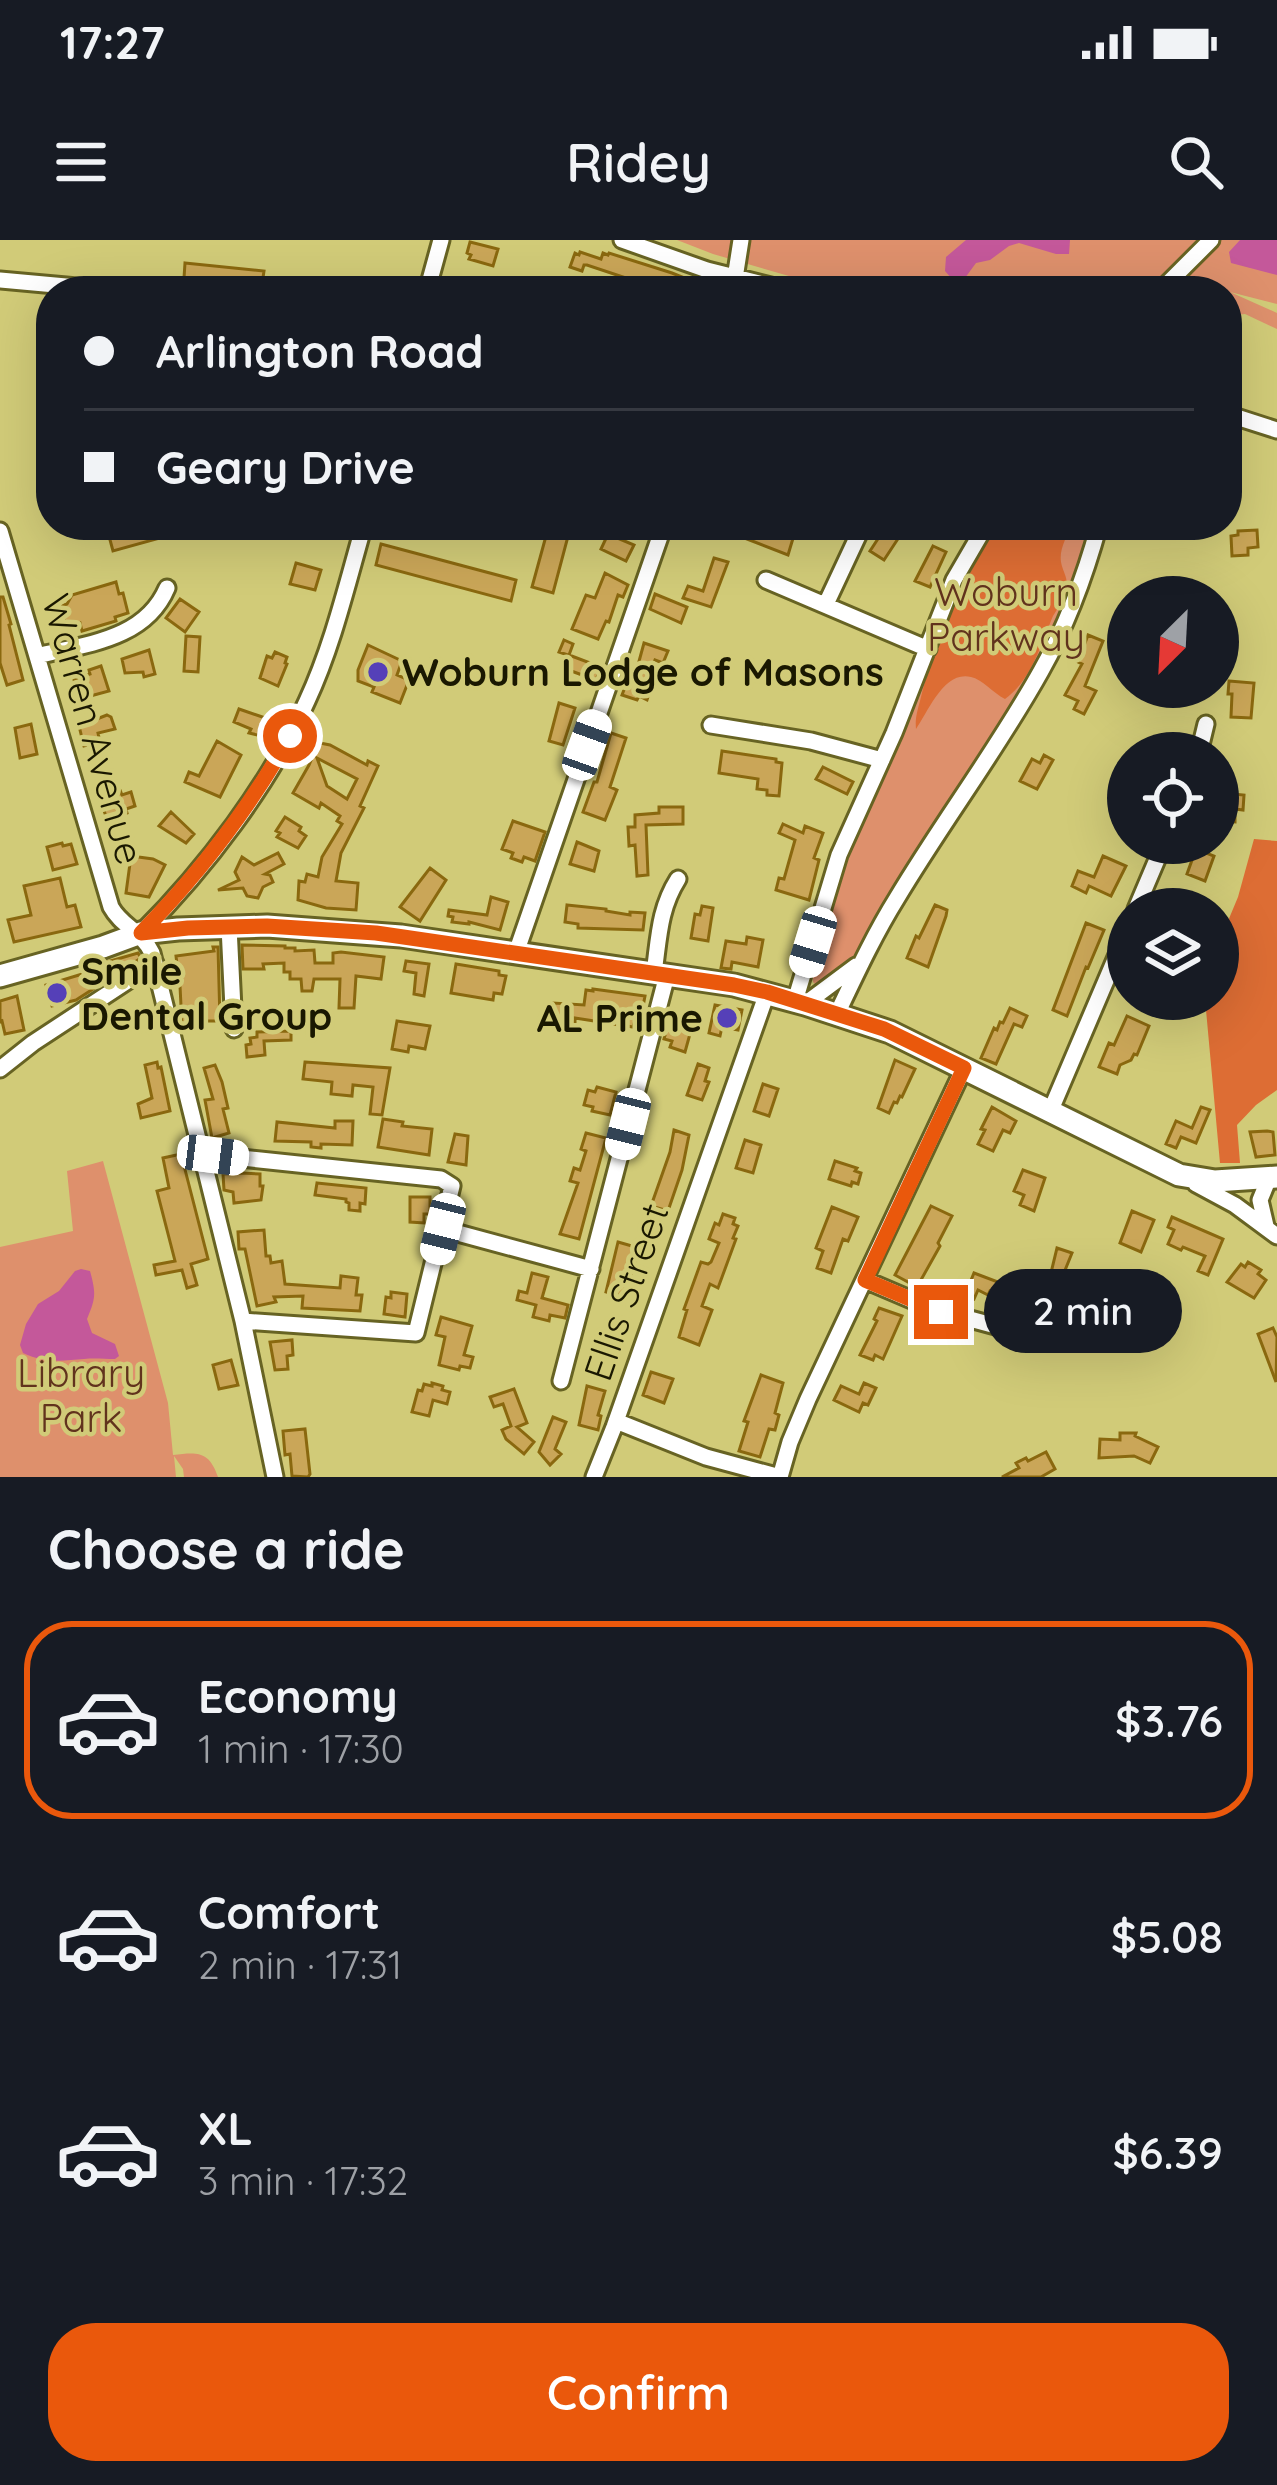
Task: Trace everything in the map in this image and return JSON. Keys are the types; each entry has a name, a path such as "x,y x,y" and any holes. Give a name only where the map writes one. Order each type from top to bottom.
{"main road":[{"path":"0,976 141,933 229,927 376,933 660,974 767,992 890,1032 1166,1170 1206,1180 1273,1178"}],"street":[{"path":"432,276 441,240"},
{"path":"622,240 718,276"},
{"path":"735,276 741,240"},
{"path":"1175,276 1210,240"},
{"path":"0,280 36,283"},
{"path":"1242,419 1277,430"},
{"name":"Warren Avenue","path":"0,531 5,567 37,656 110,907 117,918 141,933 152,951 243,1321 275,1477"},
{"path":"141,933 232,824 290,736 328,650 360,540"},
{"path":"516,952 659,540"},
{"path":"826,604 856,540"},
{"path":"800,1002 838,855 972,540"},
{"path":"837,1013 899,895 1043,667 1084,576 1095,540"},
{"path":"766,580 928,649"},
{"path":"37,656 130,630 154,612 167,588"},
{"path":"1204,732 1206,724"},
{"path":"712,725 811,741 882,760"},
{"path":"561,1381 660,974 661,913 678,879"},
{"path":"229,927 234,1029"},
{"path":"800,1002 851,971 865,954"},
{"path":"0,1069 154,963"},
{"path":"1050,1112 1107,978"},
{"name":"Ellis Street","path":"594,1477 767,992"},
{"path":"616,1421 691,1452 780,1477 802,1411 964,1068"},
{"path":"203,1154 441,1179 452,1184 416,1333 243,1321"},
{"path":"1166,1170 1224,1198 1272,1232"},
{"path":"1272,1232 1263,1221 1260,1200 1273,1178"},
{"path":"443,1229 591,1269"},
{"path":"865,1280 933,1309 1018,1332"}],"green space":[{"path":"677,240 1277,240 1277,304 1242,295 1242,276 789,276"},
{"path":"1242,297 1277,313 1277,329 1245,314"},
{"name":"Woburn Parkway","path":"988,540 1089,540 1081,569 1033,677 856,958 843,971 815,984 812,971 857,829 903,735 963,582"},
{"path":"989,540 1065,540 1061,552 1067,582 1064,597 1022,682 1005,699 975,678 953,680 916,729 926,678 962,589"},
{"path":"1254,839 1277,841 1277,1090 1237,1125 1240,1163 1220,1163 1207,1020 1239,1020 1239,893"},
{"name":"Library Park","path":"103,1161 168,1403 173,1455 201,1455 211,1462 218,1477 184,1477 174,1456 176,1477 0,1477 0,1247 73,1231 67,1171"}],"shaded area":[{"path":"966,240 1070,240 1069,254 1019,243 1009,246 990,260 976,263 966,276 949,276 946,257"},
{"path":"1240,240 1277,240 1277,275 1231,263 1229,252"},
{"path":"81,1269 90,1271 93,1285 87,1319 92,1333 115,1344 119,1356 53,1360 23,1353 20,1345 26,1324 38,1304"}],"building":[{"path":"470,242 498,249 493,266 469,259"},
{"path":"575,253 601,259 609,253 680,276 620,276 587,265 582,271 570,267"},
{"path":"185,263 264,271 263,276 184,276"},
{"path":"1257,530 1258,547 1248,548 1248,555 1232,556 1231,540 1242,540 1242,531"},
{"path":"110,540 153,540 113,551"},
{"path":"545,540 567,540 553,593 532,587"},
{"path":"605,540 634,545 626,561 601,549"},
{"path":"750,540 792,540 788,555"},
{"path":"877,540 897,540 884,560 870,551"},
{"path":"381,544 516,580 511,601 376,565"},
{"path":"933,546 946,552 930,587 915,581"},
{"path":"714,558 728,562 711,607 683,598 688,586 703,591"},
{"path":"296,563 321,570 315,590 290,584"},
{"path":"605,573 628,585 623,597 618,595 598,639 572,629 586,595 595,598"},
{"path":"116,582 128,613 82,631 80,623 66,628 61,606 72,595"},
{"path":"655,594 687,607 681,623 650,609"},
{"path":"0,597 23,680 7,685 0,663"},
{"path":"180,599 199,612 185,632 166,618"},
{"path":"1088,635 1103,641 1085,686 1096,691 1084,714 1074,709 1078,701 1065,695 1082,664 1078,662"},
{"path":"186,636 200,637 198,672 184,671"},
{"path":"564,640 573,644 569,655 601,667 596,680 563,668 568,655 559,652"},
{"path":"644,643 668,651 663,663 655,660 647,680 652,685 647,700 639,696 637,700 622,695 630,674 635,676"},
{"name":"Woburn Lodge of Masons","path":"368,645 402,661 397,675 409,680 400,703 358,681"},
{"path":"149,650 155,674 125,673 122,659"},
{"path":"275,652 287,657 278,686 260,678 267,656 272,658"},
{"path":"101,666 109,691 76,696 74,679"},
{"path":"1239,682 1254,683 1251,718 1231,717 1231,708 1239,708"},
{"path":"559,703 575,708 563,745 549,741"},
{"path":"239,709 277,722 270,738 249,733 251,729 234,722"},
{"path":"107,715 115,729 98,733 100,742 84,746 79,726"},
{"path":"31,724 37,754 20,758 15,728"},
{"path":"611,733 626,738 610,787 617,790 605,820 583,812"},
{"path":"217,741 241,755 220,797 185,782 189,772 199,776"},
{"path":"313,745 330,745 378,766 341,853 336,881 358,883 356,910 298,900 299,881 305,882 307,874 318,877 322,857 342,824 337,821 340,816 321,803 319,808 293,793 315,751","holes":["317,758 357,779 347,799 327,786"]},
{"path":"722,751 782,763 779,796 757,789 758,779 719,773"},
{"path":"1044,755 1053,760 1037,789 1020,781 1032,759 1040,763"},
{"path":"823,767 853,782 847,794 816,779"},
{"path":"120,790 122,795 131,792 135,806 107,819 99,797"},
{"path":"659,807 683,807 683,824 646,825 648,875 637,876 635,845 629,846 628,827 635,827 635,815 659,813"},
{"path":"171,812 194,834 186,843 159,826"},
{"path":"285,817 306,836 298,848 277,837"},
{"path":"513,821 545,832 535,861 511,858 513,853 502,849"},
{"path":"783,824 803,833 805,826 823,833 814,858 819,860 809,900 776,890 795,840 779,833"},
{"path":"577,842 599,851 594,871 570,864"},
{"path":"71,844 77,864 53,870 47,847"},
{"path":"278,853 284,864 265,874 273,882 263,887 258,898 247,896 243,888 218,890 239,880 235,872 242,857 254,865"},
{"path":"131,856 165,865 149,897 126,893"},
{"path":"1103,856 1107,864 1126,866 1107,894 1089,886 1086,893 1072,886 1078,871 1094,877"},
{"path":"1191,864 1211,864 1205,881 1187,874"},
{"path":"430,868 446,880 420,921 400,907"},
{"path":"60,878 67,907 75,905 81,927 14,942 8,920 31,915 24,886"},
{"path":"491,897 508,902 500,930 452,922 453,917 448,916 449,910 487,915"},
{"path":"567,905 645,913 643,930 578,928 578,924 565,922"},
{"path":"935,905 947,910 928,967 907,958"},
{"path":"702,906 713,908 708,941 691,938 695,914 700,915"},
{"path":"1086,923 1104,930 1067,1016 1053,1010"},
{"path":"747,937 763,940 758,967 732,962 731,969 721,968 726,941 746,944"},
{"path":"242,945 314,950 315,963 333,963 333,953 341,952 384,957 381,979 356,976 354,1008 339,1008 340,979 314,979 312,991 302,991 301,979 290,979 284,963 243,969"},
{"path":"218,947 220,1021 182,1026 180,986 173,987 172,974 178,973 176,956 214,951"},
{"path":"138,953 141,958 76,1000 52,1006 46,985"},
{"path":"406,961 429,964 424,996 414,994 416,973 404,971"},
{"path":"456,964 499,971 506,976 502,994 494,993 493,1000 451,993"},
{"path":"586,990 645,996 641,1017 636,1017 633,1027 575,1018 575,1022 556,1021 554,1003 584,1005"},
{"path":"17,996 24,1030 5,1034 0,1001"},
{"name":"AL Prime","path":"715,1005 742,1010 738,1030 722,1027 720,1036 709,1033"},
{"path":"1010,1008 1027,1016 1022,1027 1014,1024 996,1064 981,1058 994,1028 1003,1023"},
{"path":"670,1016 693,1023 685,1052 670,1047 672,1041 664,1039"},
{"path":"1125,1020 1149,1026 1137,1055 1120,1065 1117,1074 1099,1067 1109,1043 1114,1045"},
{"path":"397,1021 430,1026 425,1049 392,1049"},
{"path":"291,1031 291,1040 264,1041 265,1055 247,1057 246,1045 257,1032"},
{"path":"895,1060 915,1069 889,1113 878,1108"},
{"path":"157,1062 170,1111 141,1118 138,1104 152,1098 145,1065"},
{"path":"305,1062 390,1068 382,1115 370,1114 373,1087 353,1085 352,1096 331,1094 332,1082 303,1079"},
{"path":"698,1064 709,1068 702,1100 687,1095"},
{"path":"215,1065 228,1108 223,1109 229,1133 212,1138 205,1100 213,1099 204,1068"},
{"path":"763,1084 778,1089 769,1116 754,1111"},
{"path":"597,1087 616,1092 610,1115 584,1105 588,1090 595,1092"},
{"path":"992,1107 1016,1121 1010,1133 1003,1130 993,1151 978,1144"},
{"path":"1201,1107 1210,1110 1196,1143 1181,1137 1176,1148 1166,1144 1176,1121 1192,1128"},
{"path":"383,1119 432,1129 429,1155 378,1147"},
{"path":"335,1121 353,1121 352,1145 321,1144 321,1148 311,1147 311,1142 275,1141 277,1122 335,1128"},
{"path":"674,1130 689,1135 668,1211 651,1206"},
{"path":"1250,1132 1273,1132 1275,1155 1256,1157"},
{"path":"586,1133 606,1138 579,1239 560,1234 578,1183 570,1181 574,1168 580,1170"},
{"path":"455,1134 468,1136 466,1165 448,1162"},
{"path":"745,1140 761,1145 753,1173 736,1168"},
{"path":"181,1154 208,1259 191,1264 197,1285 187,1288 182,1270 156,1275 154,1265 175,1261 157,1191 169,1188 163,1158"},
{"path":"835,1161 857,1168 861,1173 858,1184 829,1179"},
{"path":"1023,1170 1045,1178 1034,1211 1020,1205 1024,1195 1014,1191"},
{"path":"223,1174 260,1174 261,1200 234,1203 233,1192 224,1190"},
{"path":"317,1183 366,1188 365,1204 360,1203 360,1211 349,1210 346,1199 315,1195"},
{"path":"410,1197 430,1197 430,1214 424,1214 424,1223 410,1222"},
{"path":"931,1206 952,1216 917,1287 895,1275"},
{"path":"832,1207 858,1217 848,1241 843,1239 831,1273 817,1268 823,1251 816,1248"},
{"path":"1132,1211 1154,1220 1141,1252 1120,1243"},
{"path":"723,1214 735,1218 736,1239 718,1288 710,1284 702,1306 712,1310 699,1345 679,1337 684,1309 701,1262 711,1262 719,1243 709,1239"},
{"path":"1172,1217 1223,1239 1208,1275 1198,1271 1205,1256 1168,1244 1174,1230 1168,1227"},
{"path":"264,1230 266,1256 271,1263 282,1261 285,1284 340,1288 341,1276 358,1278 360,1311 302,1308 303,1296 274,1297 276,1302 257,1306 238,1232"},
{"path":"618,1242 639,1248 625,1297 606,1292"},
{"path":"1057,1248 1072,1253 1059,1285 1049,1281"},
{"path":"1248,1262 1266,1280 1254,1298 1227,1282"},
{"path":"532,1273 548,1277 542,1298 568,1305 565,1318 533,1317 536,1305 517,1300 519,1291 527,1293"},
{"path":"974,1273 1006,1285 1001,1296 978,1290 974,1299 965,1295"},
{"path":"391,1292 407,1294 405,1317 384,1314"},
{"path":"879,1308 902,1316 883,1359 875,1355 873,1360 860,1355"},
{"path":"441,1317 472,1326 464,1355 473,1357 470,1368 439,1365 445,1337 436,1335"},
{"path":"1273,1328 1277,1337 1276,1382 1258,1334"},
{"path":"292,1340 288,1369 275,1370 270,1342"},
{"path":"231,1360 238,1385 219,1389 213,1365"},
{"path":"651,1372 673,1379 664,1403 643,1395"},
{"path":"761,1375 783,1383 775,1430 769,1429 760,1457 739,1451"},
{"path":"432,1383 450,1392 447,1404 433,1400 429,1416 412,1412 418,1390"},
{"path":"864,1383 876,1388 859,1412 834,1400 841,1386 859,1394"},
{"path":"587,1386 605,1391 598,1430 579,1425"},
{"path":"514,1389 527,1423 517,1427 534,1442 524,1454 506,1439 502,1430 511,1426 503,1404 494,1407 490,1397"},
{"path":"553,1417 566,1422 555,1449 561,1454 550,1465 539,1452"},
{"path":"305,1429 310,1474 292,1476 283,1431"},
{"path":"1120,1433 1136,1433 1158,1447 1150,1463 1134,1456 1099,1458 1100,1439 1120,1440"},
{"path":"1046,1452 1055,1469 1041,1477 1002,1477 1019,1468 1016,1463"}],"place":[{"name":"Woburn Lodge of Masons","path":"378,672"},
{"name":"Smile Dental Group","path":"57,993"},
{"name":"AL Prime","path":"727,1018"}],"route":[{"path":"290,736 232,824 141,933 267,926 401,936 734,985 837,1013 911,1041 964,1068 865,1280 941,1312"}]}
